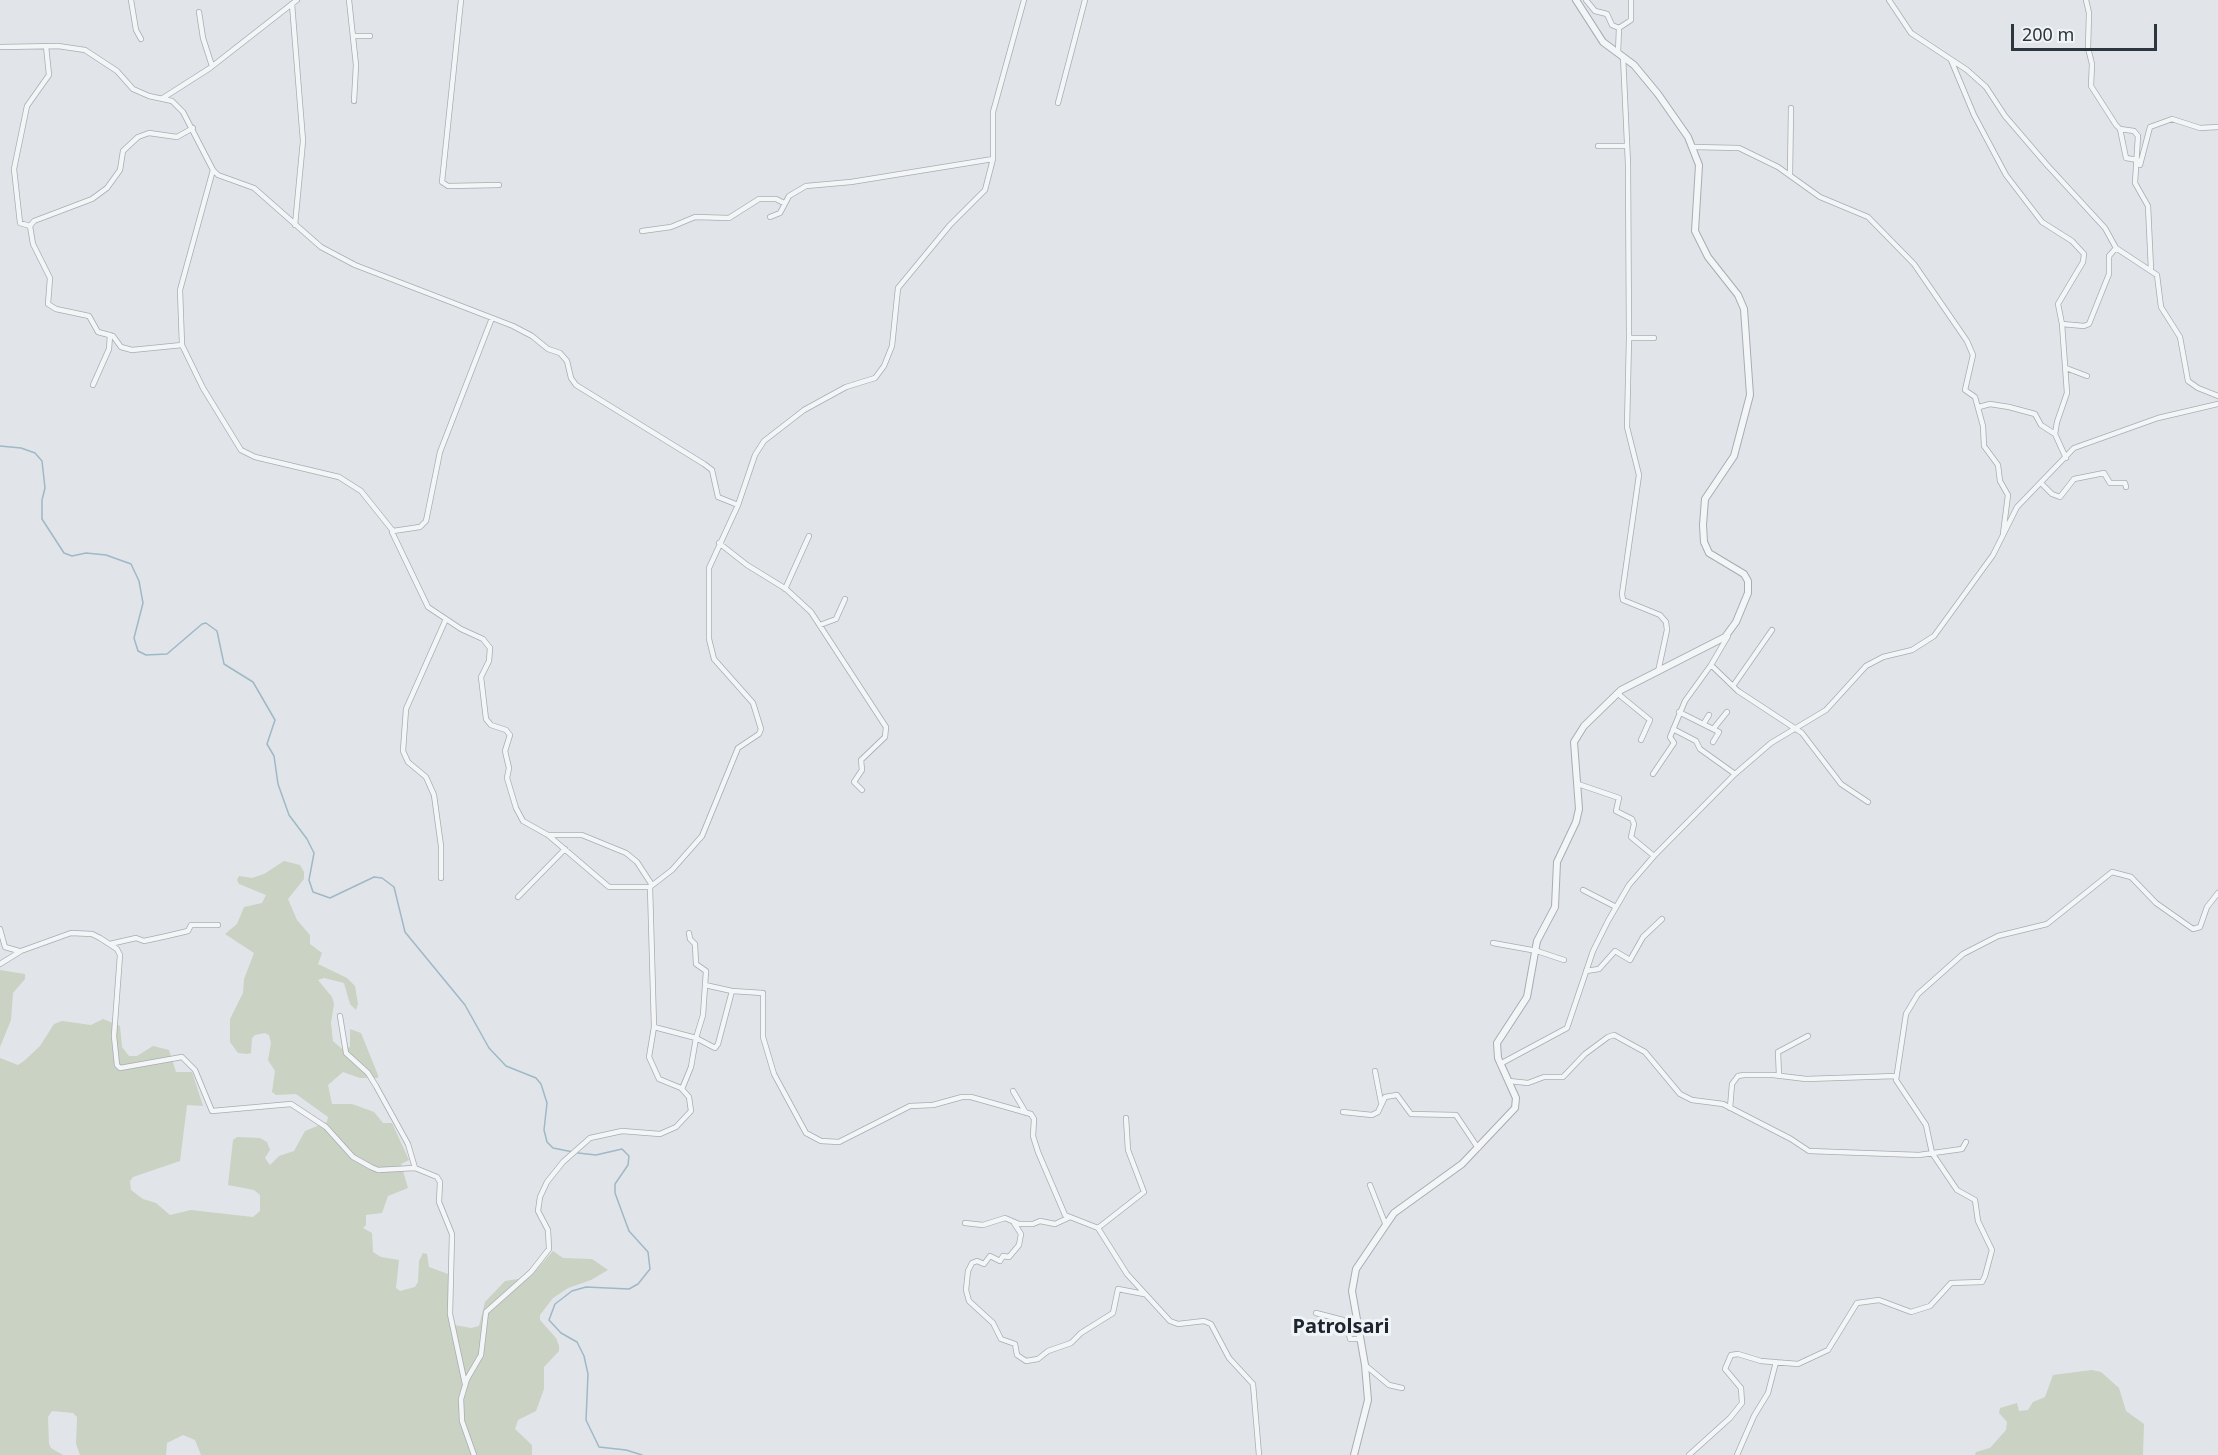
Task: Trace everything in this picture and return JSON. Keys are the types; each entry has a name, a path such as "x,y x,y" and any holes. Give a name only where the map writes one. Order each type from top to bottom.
{"street":[{"path":"131,0 136,30 141,39"},
{"path":"349,0 356,65 354,101"},
{"path":"461,0 442,182 455,186 499,185"},
{"path":"213,170 193,232 180,290 182,345 207,396 241,450 255,457 339,477 361,491 391,531 421,597 428,607 446,620 483,639 490,648 489,661 481,680 486,719 491,725 506,730 510,735 504,753 509,768 507,778 516,808 526,824 548,835 609,887 651,886 672,870 702,836 738,747 759,734 761,729 753,703 714,659 710,648 707,616 708,571 738,505 755,455 764,441 804,410 846,387 869,381 884,366 892,346 898,288 950,225 981,195 990,177 993,159 993,112 1024,0"},
{"path":"1058,104 1085,0"},
{"path":"1576,0 1603,42 1621,55 1658,94 1693,147 1698,160 1699,176 1695,231 1714,266 1742,303 1751,379 1750,395 1737,450 1707,493 1703,505 1704,542 1708,553 1713,558 1740,570 1748,581 1748,593 1711,665 1690,692 1679,712 1670,738 1674,743 1653,774"},
{"path":"1586,0 1595,11 1607,14 1612,25 1619,28"},
{"path":"1619,28 1631,20 1631,0"},
{"path":"1889,0 1911,33 1977,77 2005,116 2105,228 2116,248 2151,269 2158,280 2162,311 2180,337 2188,381 2218,396"},
{"path":"2086,0 2089,13 2088,48 2092,64 2091,86 2120,129 2126,158 2138,160"},
{"path":"163,98 212,66 295,2"},
{"path":"295,2 303,141 295,225"},
{"path":"199,12 203,39 212,66"},
{"path":"1619,28 1627,146 1629,338 1627,427 1639,475 1623,598 1660,615 1666,622 1667,630 1658,672"},
{"path":"353,36 370,36"},
{"path":"0,47 46,46 85,50 117,71 133,88 149,96 163,98 180,108 193,128 213,170 218,175 254,188 321,247 355,265 492,318 532,336 548,349 562,355 576,384 704,464 712,470 718,497 738,505"},
{"path":"30,226 20,223 14,169 27,106 49,75 46,46"},
{"path":"1951,60 1974,115 2006,175 2042,222 2072,242 2084,254 2083,262 2058,304 2062,324 2067,397 2055,434"},
{"path":"1790,174 1791,108"},
{"path":"2136,186 2150,127 2172,119 2200,128 2218,127"},
{"path":"182,345 127,349 118,346 110,335 100,334 88,316 56,309 48,304 50,278 33,244 30,226 34,221 92,198 107,188 120,170 123,152 138,137 149,133 177,137 193,128"},
{"path":"2120,129 2138,135 2136,186 2148,206 2151,269"},
{"path":"1598,146 1627,146"},
{"path":"1693,147 1739,148 1790,174 1820,197 1859,211 1868,217 1914,264 1969,343 1973,355 1965,390 1975,397 1983,426 1984,446 1998,465 1999,478 2008,495 2005,536"},
{"path":"770,217 780,213 784,202 797,190 806,186 850,182 993,159"},
{"path":"642,231 671,227 695,217 729,218 759,199 776,199 784,202"},
{"path":"2062,324 2088,325 2109,274 2109,256 2116,248"},
{"path":"391,531 420,527 426,521 440,452 492,318"},
{"path":"93,385 109,350 110,335"},
{"path":"1629,338 1654,338"},
{"path":"2066,368 2087,376"},
{"path":"1978,407 1990,404 2009,406 2035,414 2041,425 2055,434 2066,458"},
{"path":"1500,1064 1567,1028 1586,971 1616,907 1629,885 1654,856 1735,774 1793,729 1826,710 1866,666 1883,657 1912,650 1934,636 2005,536 2013,512 2081,444 2158,418 2218,404"},
{"path":"2042,484 2056,496 2062,495 2074,479 2104,473 2110,483 2125,483 2126,487"},
{"path":"784,588 809,536"},
{"path":"719,543 805,605 886,727 885,737 861,760 863,769 854,782 862,790"},
{"path":"820,625 836,619 844,599"},
{"path":"441,878 441,851 434,795 424,775 403,756 403,741 406,710 446,620"},
{"path":"1354,1455 1367,1409 1365,1365 1352,1291 1354,1275 1366,1250 1385,1223 1402,1206 1445,1178 1494,1132 1515,1108 1516,1098 1500,1064 1497,1043 1529,993 1539,935 1555,907 1555,870 1576,822 1578,784 1574,742 1584,726 1617,693 1722,640 1731,630"},
{"path":"1733,686 1772,630"},
{"path":"1711,665 1733,686 1802,733 1842,785 1868,802"},
{"path":"1617,693 1650,720 1641,740"},
{"path":"1679,712 1714,728 1719,734 1713,742"},
{"path":"1714,728 1727,712"},
{"path":"1704,723 1709,715"},
{"path":"1673,729 1696,741 1700,749 1735,774"},
{"path":"1578,784 1619,798 1616,811 1632,819 1634,824 1631,837 1654,856"},
{"path":"474,1455 466,1438 460,1406 466,1386 481,1355 486,1312 531,1272 549,1249 548,1230 539,1216 538,1203 547,1182 563,1162 590,1138 613,1132 632,1131 653,1135 668,1131 691,1112 692,1102 682,1089 663,1083 653,1071 649,1057 654,1027 651,886 637,862 626,853 582,835 548,835"},
{"path":"518,897 566,849"},
{"path":"1689,1455 1730,1418 1742,1403 1741,1388 1725,1369 1730,1355 1736,1353 1761,1361 1795,1365 1825,1353 1858,1303 1879,1300 1911,1312 1930,1306 1952,1283 1983,1281 1992,1250 1978,1221 1976,1204 1972,1197 1955,1188 1933,1154 1926,1125 1897,1083 1896,1076 1905,1020 1913,1001 1973,947 2015,930 2047,924 2115,871 2131,876 2156,903 2193,929 2200,927 2207,907 2218,893"},
{"path":"1584,890 1616,907"},
{"path":"1586,971 1599,969 1615,951 1630,960 1643,937 1662,919"},
{"path":"110,945 136,938 144,941 188,931 191,925 218,925"},
{"path":"0,929 5,947 21,951"},
{"path":"0,964 21,951 76,932 92,934 110,945 120,955 114,1036 117,1065 120,1068 182,1057 195,1070 212,1112 291,1104 326,1126 353,1157 371,1167 384,1170 415,1168 439,1180 439,1202 452,1238 450,1314 466,1386"},
{"path":"682,1089 691,1067 703,1014 706,971 696,964 695,945 689,933"},
{"path":"1493,943 1536,951 1564,960"},
{"path":"705,985 732,991 764,993 763,1037 774,1074 812,1139 829,1143 839,1142 910,1106 933,1105 962,1097 978,1098 1034,1116 1033,1136 1038,1152 1068,1218"},
{"path":"654,1027 696,1038 712,1047 717,1046 732,991"},
{"path":"340,1016 346,1053 368,1073 376,1086 408,1144 415,1168"},
{"path":"1509,1081 1528,1083 1544,1077 1563,1077 1586,1054 1611,1035 1645,1052 1680,1094 1692,1100 1723,1104 1791,1139 1809,1151 1853,1151 1886,1155 1933,1154 1962,1149 1966,1142"},
{"path":"1779,1075 1778,1052 1808,1036"},
{"path":"1375,1071 1381,1102"},
{"path":"1730,1108 1732,1084 1738,1076 1779,1075 1806,1079 1896,1076"},
{"path":"1013,1090 1026,1113"},
{"path":"1343,1112 1372,1115 1378,1112 1385,1097 1400,1096 1413,1115 1423,1112 1454,1114 1478,1148"},
{"path":"1098,1228 1144,1192 1128,1150 1126,1118"},
{"path":"1370,1185 1385,1223"},
{"path":"965,1223 983,1225 1005,1218 1014,1223 1029,1225 1040,1221 1055,1224 1068,1218 1098,1228 1117,1260 1144,1294 1174,1323 1204,1322 1214,1327 1229,1358 1254,1386 1259,1455"},
{"path":"1014,1223 1021,1234 1019,1245 1009,1257 1003,1256 1000,1261 990,1256 984,1264 977,1261 972,1263 968,1271 966,1290 969,1301 993,1323 1001,1339 1015,1344 1017,1355 1026,1361 1038,1359 1048,1351 1071,1343 1081,1333 1113,1314 1118,1289 1144,1294"},
{"path":"1316,1313 1346,1321 1350,1339 1360,1339"},
{"path":"1737,1455 1754,1416 1768,1393 1776,1362"},
{"path":"1365,1365 1389,1384 1402,1388"}],"green space":[{"path":"284,861 300,865 304,872 304,879 288,899 297,920 310,935 310,944 322,953 318,964 347,978 355,986 358,1004 356,1010 350,1004 344,983 324,978 318,980 332,997 334,1004 331,1023 333,1041 342,1049 350,1047 350,1029 361,1033 378,1075 378,1078 360,1078 343,1072 328,1085 332,1104 352,1104 374,1112 383,1123 392,1123 409,1160 401,1164 408,1188 388,1196 382,1213 366,1215 366,1225 363,1228 372,1233 373,1252 381,1257 399,1260 396,1288 400,1291 415,1287 418,1282 419,1261 423,1253 427,1254 429,1267 448,1274 449,1324 471,1328 479,1326 485,1302 505,1281 530,1277 553,1251 563,1258 592,1259 608,1270 591,1280 568,1288 553,1298 540,1315 540,1320 556,1338 559,1351 544,1367 544,1389 536,1411 518,1420 515,1429 532,1445 532,1455 201,1455 195,1440 183,1435 167,1443 166,1455 80,1455 76,1444 77,1417 73,1413 52,1411 48,1417 49,1444 51,1448 63,1455 0,1455 0,1058 18,1065 40,1046 54,1024 62,1021 91,1025 103,1019 120,1026 122,1047 129,1056 137,1056 153,1046 169,1050 176,1072 192,1072 203,1106 187,1105 180,1161 133,1177 130,1181 131,1190 143,1199 156,1203 170,1215 191,1210 253,1217 260,1211 260,1195 254,1190 228,1185 233,1140 237,1137 260,1138 267,1142 270,1150 265,1158 270,1165 279,1156 294,1151 305,1131 327,1122 328,1117 296,1094 276,1095 272,1092 275,1071 268,1060 271,1043 269,1035 265,1033 255,1035 252,1038 251,1053 247,1054 238,1053 230,1042 230,1019 243,993 244,979 254,953 225,934 237,924 244,907 262,903 266,895 239,884 237,880 239,876 252,878 264,874"},
{"path":"0,970 25,974 25,979 13,993 11,1020 0,1047"},
{"path":"2092,1370 2101,1372 2119,1388 2126,1411 2144,1424 2143,1455 1975,1455 1976,1452 1990,1448 2006,1430 2007,1422 1999,1413 2000,1408 2017,1403 2019,1411 2028,1410 2033,1402 2045,1397 2053,1375"}],"waterway":[{"path":"0,446 21,448 35,453 42,461 45,488 42,500 42,519 64,553 72,556 86,553 106,555 131,564 139,581 143,603 134,638 138,651 146,655 167,654 202,624 206,623 217,631 224,664 253,682 275,720 267,744 274,756 278,784 289,815 307,839 314,853 309,880 313,892 330,898 374,877 382,878 394,887 405,932 465,1005 489,1048 506,1066 536,1078 541,1084 547,1103 544,1130 547,1142 553,1148 573,1152"},
{"path":"578,1153 596,1155 622,1149 629,1156 628,1165 615,1184 615,1193 629,1231 648,1252 650,1269 638,1284 629,1289 586,1287 572,1291 555,1304 549,1320 561,1333 577,1342 584,1356 588,1374 586,1420 599,1447 626,1450 642,1455"}],"district":[{"name":"Patrolsari","path":"1341,1327"}]}
